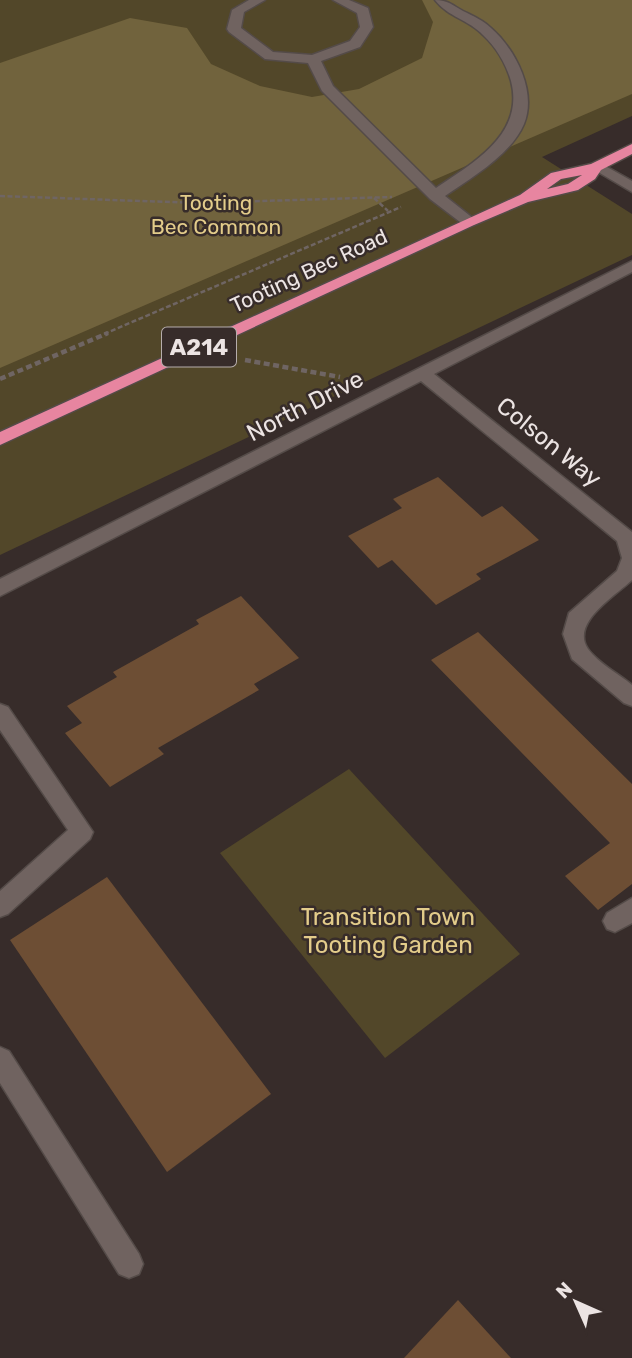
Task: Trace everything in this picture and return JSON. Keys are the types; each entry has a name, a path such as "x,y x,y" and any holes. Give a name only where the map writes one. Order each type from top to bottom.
{"highway":[{"name":"Tooting Bec Road","path":"0,439 469,222 523,199 573,187 590,176 597,166 632,148"}],"street":[{"path":"259,0 238,10 234,29 270,56 313,60 355,44 368,27 363,11 349,2"},
{"path":"435,196 476,168 516,127 522,97 512,64 487,31 438,1"},
{"path":"313,60 327,88 435,196 469,222"},
{"path":"597,166 632,188"},
{"name":"North Drive","path":"0,588 632,266"},
{"name":"Colson Way","path":"423,374 628,535 632,558 625,575 576,620 573,634 579,653 632,697"},
{"path":"0,713 82,832 0,906"},
{"path":"0,1060 129,1264"}],"path":[{"path":"0,196 198,203 373,198 388,211 0,379"},
{"path":"252,354 239,359 397,387"}],"green space":[{"name":"Tooting Bec Common","path":"0,0 632,0 632,116 542,157 632,214 632,255 0,555"},
{"path":"422,0 632,0 632,94 0,368 0,63 130,18 187,28 211,64 260,86 312,97 359,89 422,58 433,22"},
{"name":"Transition Town Tooting Garden","path":"349,769 520,954 385,1058 220,853"}],"building":[{"path":"438,477 482,517 502,506 539,540 476,574 481,579 436,605 392,560 378,568 348,536 402,508 393,499"},
{"path":"241,596 299,658 254,684 259,690 158,748 164,754 110,787 65,733 82,723 67,706 117,677 113,672 199,624 196,620"},
{"path":"478,632 632,784 632,884 598,910 565,876 610,843 431,660"},
{"path":"107,877 271,1094 167,1172 10,940"},
{"path":"458,1300 511,1358 404,1358"}]}
